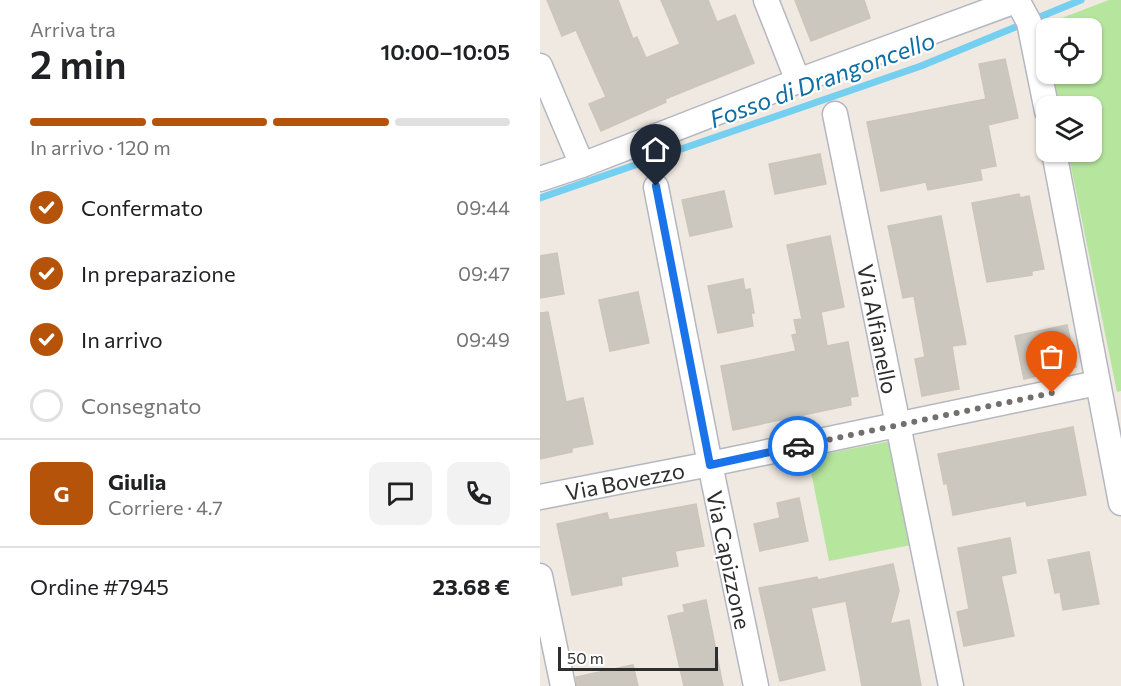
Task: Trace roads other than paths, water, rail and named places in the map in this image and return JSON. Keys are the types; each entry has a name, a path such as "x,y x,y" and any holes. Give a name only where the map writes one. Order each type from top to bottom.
{"street":[{"path":"766,0 798,81"},
{"path":"540,179 1017,0 1029,22 1044,96"},
{"path":"540,66 582,165"},
{"name":"Via Alfianello","path":"835,114 951,686"},
{"path":"1056,162 1121,503"},
{"name":"Via Capizzone","path":"656,186 756,686"},
{"name":"Via Bovezzo","path":"540,498 710,465 1097,383"},
{"path":"540,576 563,686"}],"waterway":[{"name":"Fosso di Drangoncello","path":"540,198 921,66 1081,0"}]}
